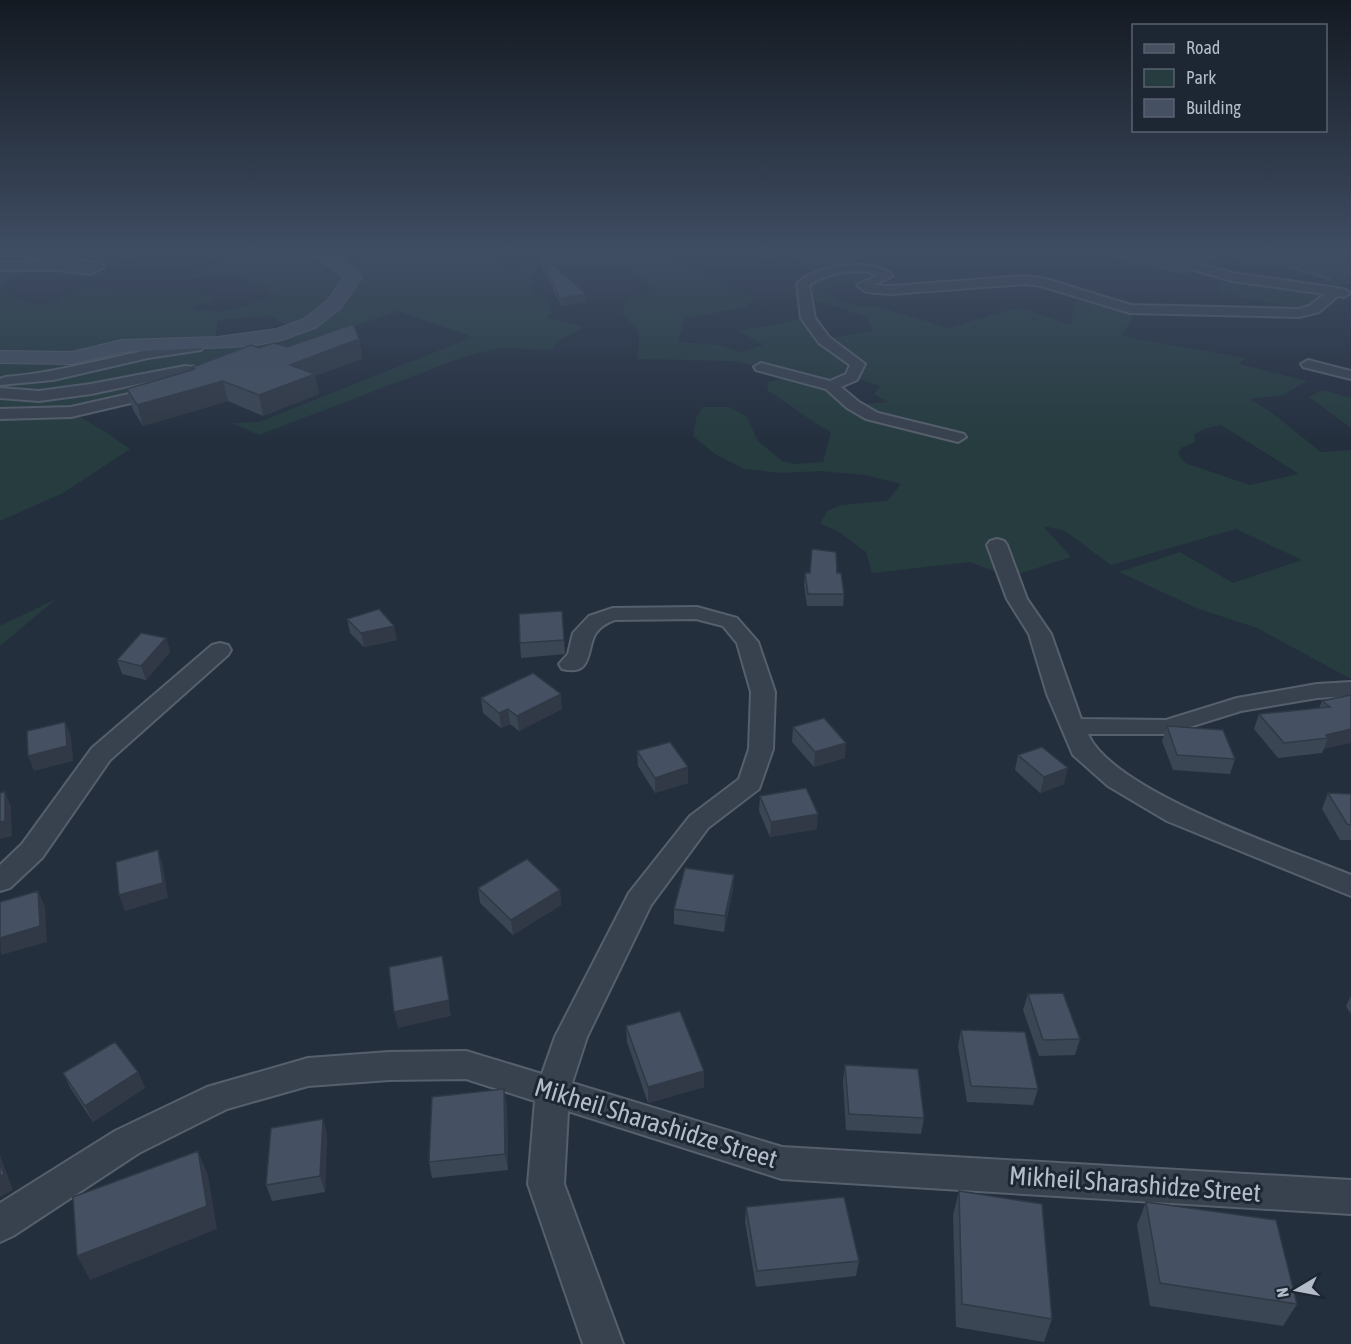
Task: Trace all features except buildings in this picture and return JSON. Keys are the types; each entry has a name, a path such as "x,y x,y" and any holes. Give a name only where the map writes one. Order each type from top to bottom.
{"street":[{"path":"0,357 40,360 83,357 121,346 261,339 291,331 319,317"},
{"path":"808,317 824,339 858,364 852,377 831,386"},
{"path":"0,382 57,376 147,353 211,346 215,343"},
{"path":"1308,364 1351,375"},
{"path":"761,367 831,386 853,405 872,416 936,434 958,437"},
{"path":"0,393 39,396 91,389 184,370 204,370 207,374 199,380 171,388 71,412 0,414"},
{"path":"997,544 1017,599 1040,634 1059,694 1082,749 1117,780 1176,815 1351,886"},
{"path":"570,664 579,656 584,633 596,620 613,614 697,613 730,622 747,642 764,692 761,749 750,783 699,822 639,900 571,1037 552,1093 546,1184 603,1344"},
{"path":"0,881 32,851 101,754 220,650"},
{"path":"1072,726 1167,727 1237,705 1317,691 1351,689"},
{"name":"Mikheil Sharashidze Street","path":"0,1224 127,1142 219,1097 308,1072 389,1066 466,1065 782,1163 1351,1197"}],"green space":[{"path":"0,317 260,317 218,320 215,342 294,329 270,317 381,317 256,361 204,371 72,412 130,449 63,493 0,521"},
{"path":"414,317 548,317 583,327 558,342 552,350 500,348 463,357 259,435 232,423 259,422 473,337"},
{"path":"624,317 692,317 685,318 678,342 719,345 740,352 763,345 739,331 808,318 824,339 873,331 866,317 911,317 949,328 987,317 1047,317 1071,325 1072,317 1132,317 1121,336 1245,358 1239,364 1307,381 1283,395 1249,399 1268,410 1321,452 1351,450 1351,679 1257,628 1199,609 1119,572 1180,552 1233,583 1302,560 1236,529 1111,565 1065,531 1043,526 1071,557 1009,577 970,562 872,573 866,552 836,530 820,524 827,511 841,505 887,501 901,484 865,475 820,471 782,473 744,469 715,454 693,436 697,415 703,407 728,407 746,416 758,441 782,461 795,464 823,462 831,432 768,391 767,382 791,377 761,367 731,361 637,359 639,334 634,325","holes":["852,377 880,386 874,394 888,402 853,405 831,386","1221,425 1299,474 1250,485 1185,463 1178,454 1181,448 1195,442 1194,434"]},
{"path":"1323,390 1351,398 1351,428 1309,397"},
{"path":"56,599 0,646 0,626"}]}
